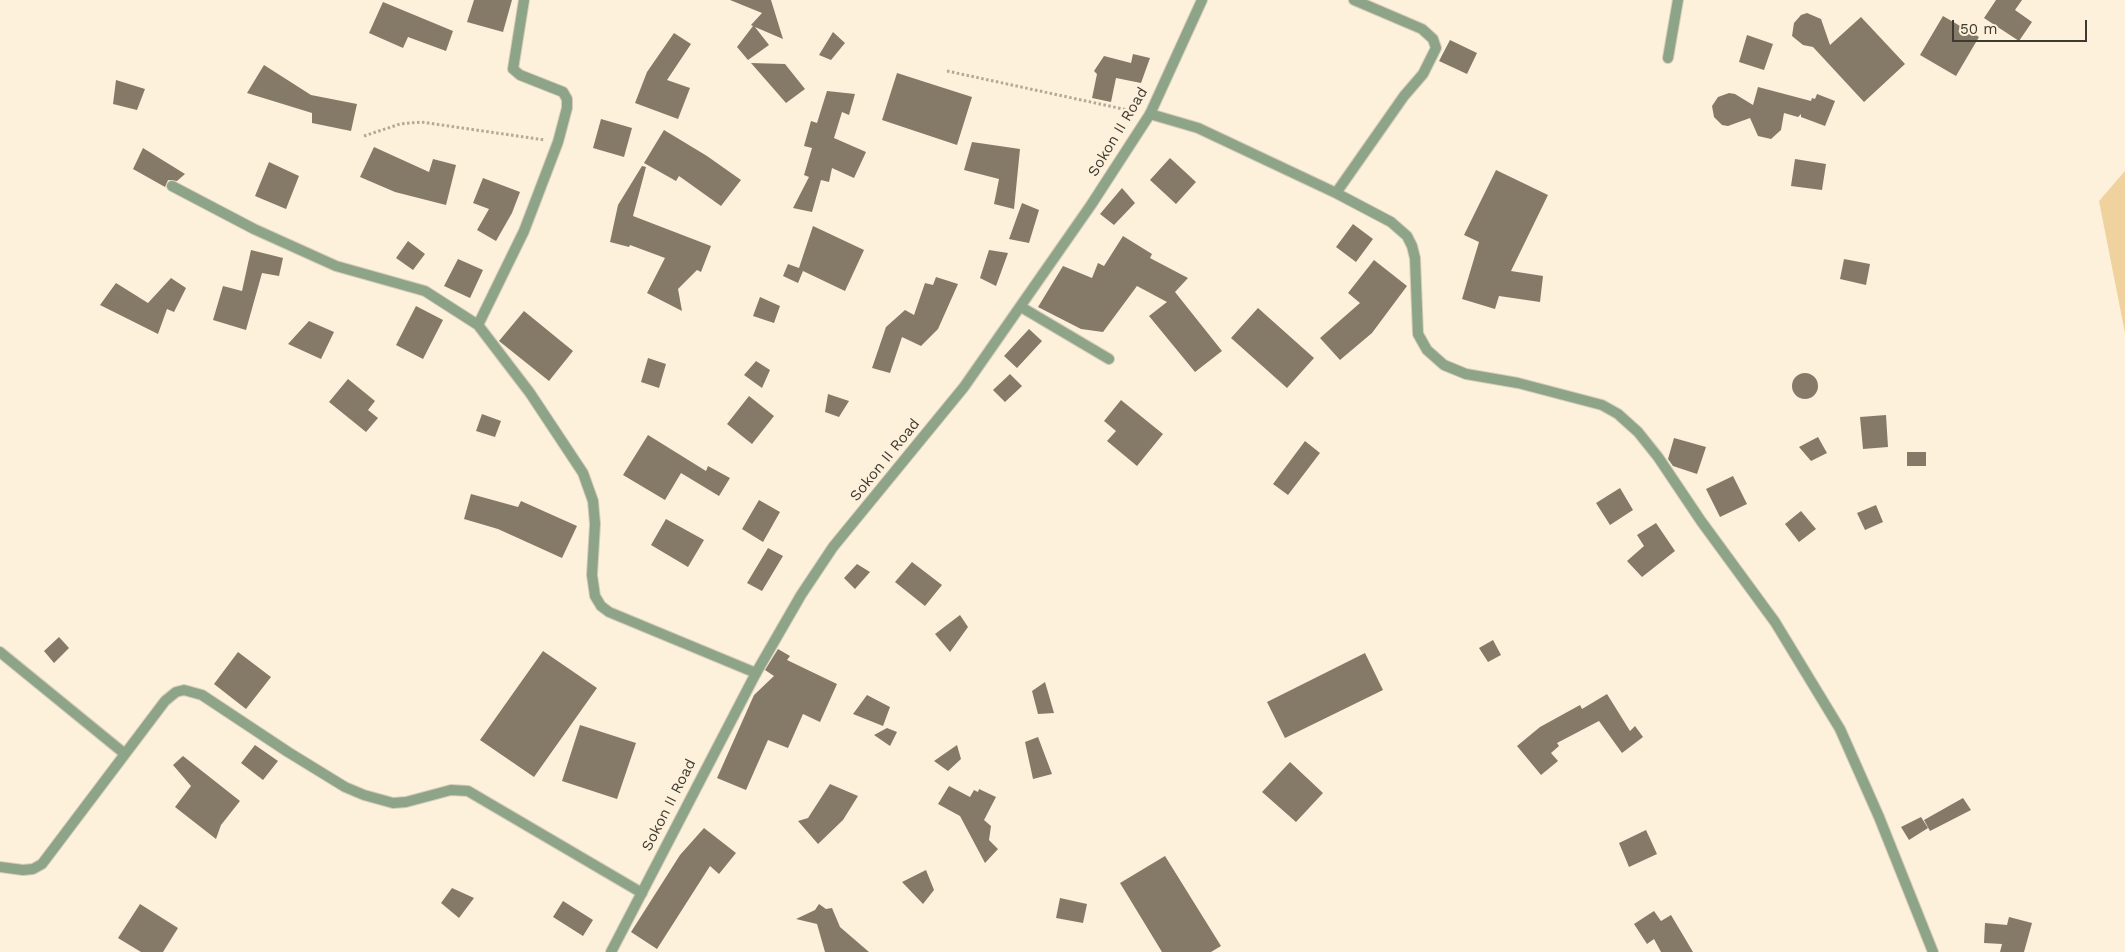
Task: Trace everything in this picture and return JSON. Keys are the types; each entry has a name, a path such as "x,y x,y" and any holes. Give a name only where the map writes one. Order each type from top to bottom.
{"street":[{"path":"478,325 524,231 558,142 567,108 566,95 520,75 513,69 524,0"},
{"name":"Sokon II Road","path":"611,952 782,626 833,547 964,387 1091,205 1150,114 1202,0"},
{"path":"1336,193 1404,96 1423,74 1436,48 1433,39 1422,29 1354,0"},
{"path":"1668,58 1678,0"},
{"path":"1150,114 1198,128 1336,193 1391,222 1407,236 1415,258 1418,334 1427,350 1444,365 1466,374 1518,383 1602,405 1618,414 1638,432 1658,457 1701,521 1775,622 1840,729 1879,817 1933,952"},
{"path":"172,186 254,229 336,266 425,291 478,325 530,393 584,473 593,501 595,524 592,575 595,596 600,606 609,612 756,673"},
{"path":"1021,307 1109,359"},
{"path":"0,652 125,754"},
{"path":"0,867 23,870 33,869 42,864 170,696 176,692 193,691 337,782 364,795 393,804 451,790 468,791 642,892"}],"path":[{"path":"948,71 1150,114"},
{"path":"364,136 400,124 421,122 558,142"}],"shaded area":[{"path":"2125,171 2125,333 2099,201"}],"building":[{"path":"474,0 512,0 503,32 467,22"},
{"path":"730,0 771,0 783,39 755,27 769,45 748,60 737,47 753,26 751,25 762,13"},
{"path":"1996,0 2022,0 2015,10 2032,22 2019,41 1984,18"},
{"path":"383,2 453,31 446,51 408,37 403,48 369,33"},
{"path":"1807,13 1821,19 1830,45 1861,17 1905,64 1864,102 1813,47 1803,45 1792,36 1794,23 1801,15"},
{"path":"1943,16 1979,37 1956,76 1920,55"},
{"path":"833,32 845,43 831,60 819,55"},
{"path":"674,33 691,44 667,80 690,88 678,119 635,103 647,72"},
{"path":"1747,35 1773,44 1764,70 1739,62"},
{"path":"1450,40 1477,53 1467,74 1439,61"},
{"path":"1133,54 1150,58 1141,83 1116,78 1111,102 1092,98 1097,74 1094,71 1104,56 1131,63"},
{"path":"751,63 785,64 805,89 786,103"},
{"path":"264,65 311,95 357,104 351,131 312,123 312,113 247,93"},
{"path":"897,73 972,97 957,145 882,120"},
{"path":"116,80 145,89 137,110 113,104"},
{"path":"1758,87 1811,101 1812,98 1815,99 1817,94 1835,101 1825,126 1801,117 1801,114 1798,117 1784,113 1781,130 1771,139 1758,136 1750,118 1728,126 1722,125 1714,117 1712,106 1718,97 1729,93 1735,94 1753,105"},
{"path":"827,91 855,94 849,115 842,112 834,138 866,152 854,178 832,168 829,182 821,180 812,212 793,208 809,177 804,175 812,148 804,146 811,121 817,123"},
{"path":"601,119 632,128 624,157 593,148"},
{"path":"664,130 707,156 741,180 721,206 679,176 676,181 644,163"},
{"path":"972,142 1020,149 1014,209 994,204 999,179 964,170"},
{"path":"374,147 429,172 433,159 456,165 446,205 395,192 360,177"},
{"path":"143,148 185,174 177,181 168,180 165,187 133,169"},
{"path":"1170,158 1196,182 1176,204 1150,180"},
{"path":"1795,159 1826,164 1822,190 1791,186"},
{"path":"269,162 299,176 286,209 255,196"},
{"path":"642,166 646,167 633,216 711,246 701,272 697,270 678,289 682,311 647,293 665,258 630,245 629,247 610,242 618,205"},
{"path":"1496,170 1548,195 1511,271 1543,276 1540,302 1499,296 1495,309 1462,299 1479,242 1464,235"},
{"path":"483,178 520,192 512,213 496,241 477,230 489,209 473,203"},
{"path":"1122,188 1135,203 1114,225 1100,214"},
{"path":"1022,203 1039,210 1029,243 1009,239"},
{"path":"1353,224 1373,239 1356,262 1336,247"},
{"path":"813,226 864,250 845,291 803,271 798,283 783,276 788,264 799,268"},
{"path":"1123,236 1152,254 1150,258 1188,278 1175,292 1222,351 1195,372 1149,316 1167,302 1137,286 1103,332 1081,329 1038,307 1063,266 1092,278 1098,263 1104,266"},
{"path":"408,241 425,254 413,270 396,258"},
{"path":"251,250 283,258 279,276 262,273 246,330 213,320 223,286 242,291"},
{"path":"989,250 1008,253 996,286 980,278"},
{"path":"458,259 483,270 470,298 444,286"},
{"path":"1844,259 1870,264 1866,285 1840,279"},
{"path":"1374,260 1407,286 1372,333 1340,360 1320,338 1360,303 1348,293"},
{"path":"936,277 958,284 938,329 921,346 902,337 890,373 872,368 886,327 905,310 914,315 925,283 933,285"},
{"path":"171,278 186,288 174,312 167,309 158,334 100,305 116,283 148,303"},
{"path":"760,297 780,306 774,323 753,316"},
{"path":"416,306 443,320 423,359 396,345"},
{"path":"1258,308 1314,358 1287,388 1231,338"},
{"path":"524,311 573,351 549,381 499,341"},
{"path":"309,321 334,332 321,359 288,344"},
{"path":"1029,329 1042,341 1017,368 1004,356"},
{"path":"648,358 666,364 659,388 641,382"},
{"path":"756,361 770,370 762,388 744,375"},
{"path":"1805,373 1814,377 1818,386 1814,395 1805,399 1796,395 1792,386 1796,377"},
{"path":"1010,374 1022,386 1005,402 993,390"},
{"path":"348,379 375,401 368,410 378,418 366,432 329,402"},
{"path":"828,394 849,401 839,417 825,412"},
{"path":"749,396 774,416 752,444 727,424"},
{"path":"1121,400 1163,434 1137,466 1107,441 1116,431 1104,421"},
{"path":"482,414 501,421 495,437 476,431"},
{"path":"1886,415 1888,447 1863,449 1860,417"},
{"path":"648,435 706,471 708,466 730,478 719,496 681,473 665,500 623,475"},
{"path":"1818,437 1827,453 1811,461 1799,447"},
{"path":"1674,438 1706,447 1697,474 1673,466 1668,459"},
{"path":"1305,441 1320,453 1288,495 1273,484"},
{"path":"1907,452 1926,452 1926,466 1907,466"},
{"path":"1733,476 1747,504 1720,517 1706,489"},
{"path":"1620,488 1633,510 1610,525 1596,503"},
{"path":"471,494 518,507 521,501 577,526 562,558 498,529 464,519"},
{"path":"759,500 780,512 763,542 742,529"},
{"path":"1876,505 1883,522 1865,530 1857,513"},
{"path":"1801,511 1816,529 1799,542 1785,524"},
{"path":"666,519 704,540 688,567 651,545"},
{"path":"1656,523 1675,551 1642,577 1627,561 1644,546 1637,535"},
{"path":"768,548 783,556 762,591 747,583"},
{"path":"912,562 942,585 925,606 895,582"},
{"path":"857,564 870,572 855,589 844,578"},
{"path":"960,615 968,627 950,652 935,634"},
{"path":"59,637 69,648 54,663 44,651"},
{"path":"1493,640 1501,655 1488,662 1479,648"},
{"path":"778,649 790,656 787,660 837,684 820,722 803,714 788,748 768,740 746,790 717,778 754,695 774,676 765,670"},
{"path":"543,651 597,688 534,777 480,740"},
{"path":"238,652 271,677 246,709 214,684"},
{"path":"1365,653 1383,690 1285,738 1267,702"},
{"path":"1045,682 1054,713 1038,714 1032,691"},
{"path":"1607,694 1630,731 1635,726 1643,737 1622,753 1599,721 1557,743 1559,746 1551,753 1558,761 1541,775 1517,746 1540,727 1580,705 1582,709"},
{"path":"867,695 890,707 883,726 853,714"},
{"path":"580,725 636,743 617,799 562,781"},
{"path":"887,728 897,732 890,746 874,735"},
{"path":"1038,737 1052,774 1033,779 1025,742"},
{"path":"255,745 278,761 263,780 241,763"},
{"path":"957,745 961,759 948,771 934,761"},
{"path":"183,756 240,801 221,825 216,839 175,807 191,786 173,765"},
{"path":"1290,762 1323,793 1296,822 1262,792"},
{"path":"830,784 858,796 843,820 818,844 798,821 808,818"},
{"path":"949,786 970,797 974,790 978,792 979,789 996,797 984,820 991,826 989,840 998,849 985,863 960,816 938,804"},
{"path":"1963,798 1971,810 1930,831 1924,820"},
{"path":"1921,817 1928,828 1909,840 1901,827"},
{"path":"704,828 736,853 719,874 710,866 657,949 631,932 680,855"},
{"path":"1646,830 1657,854 1629,867 1619,843"},
{"path":"1165,856 1221,946 1211,952 1162,952 1120,883"},
{"path":"926,870 934,890 923,904 902,882"},
{"path":"452,888 474,898 459,918 441,903"},
{"path":"1060,898 1087,904 1083,923 1056,918"},
{"path":"563,901 593,920 583,936 553,917"},
{"path":"140,904 178,928 163,952 141,952 118,938"},
{"path":"819,904 826,909 832,908 840,927 869,952 825,952 817,924 796,919 815,910"},
{"path":"1654,911 1661,921 1671,915 1693,952 1661,952 1654,939 1647,944 1634,924"},
{"path":"2009,917 2032,923 2024,952 2000,952 2002,944 1984,943 1985,923 2007,925"}]}
